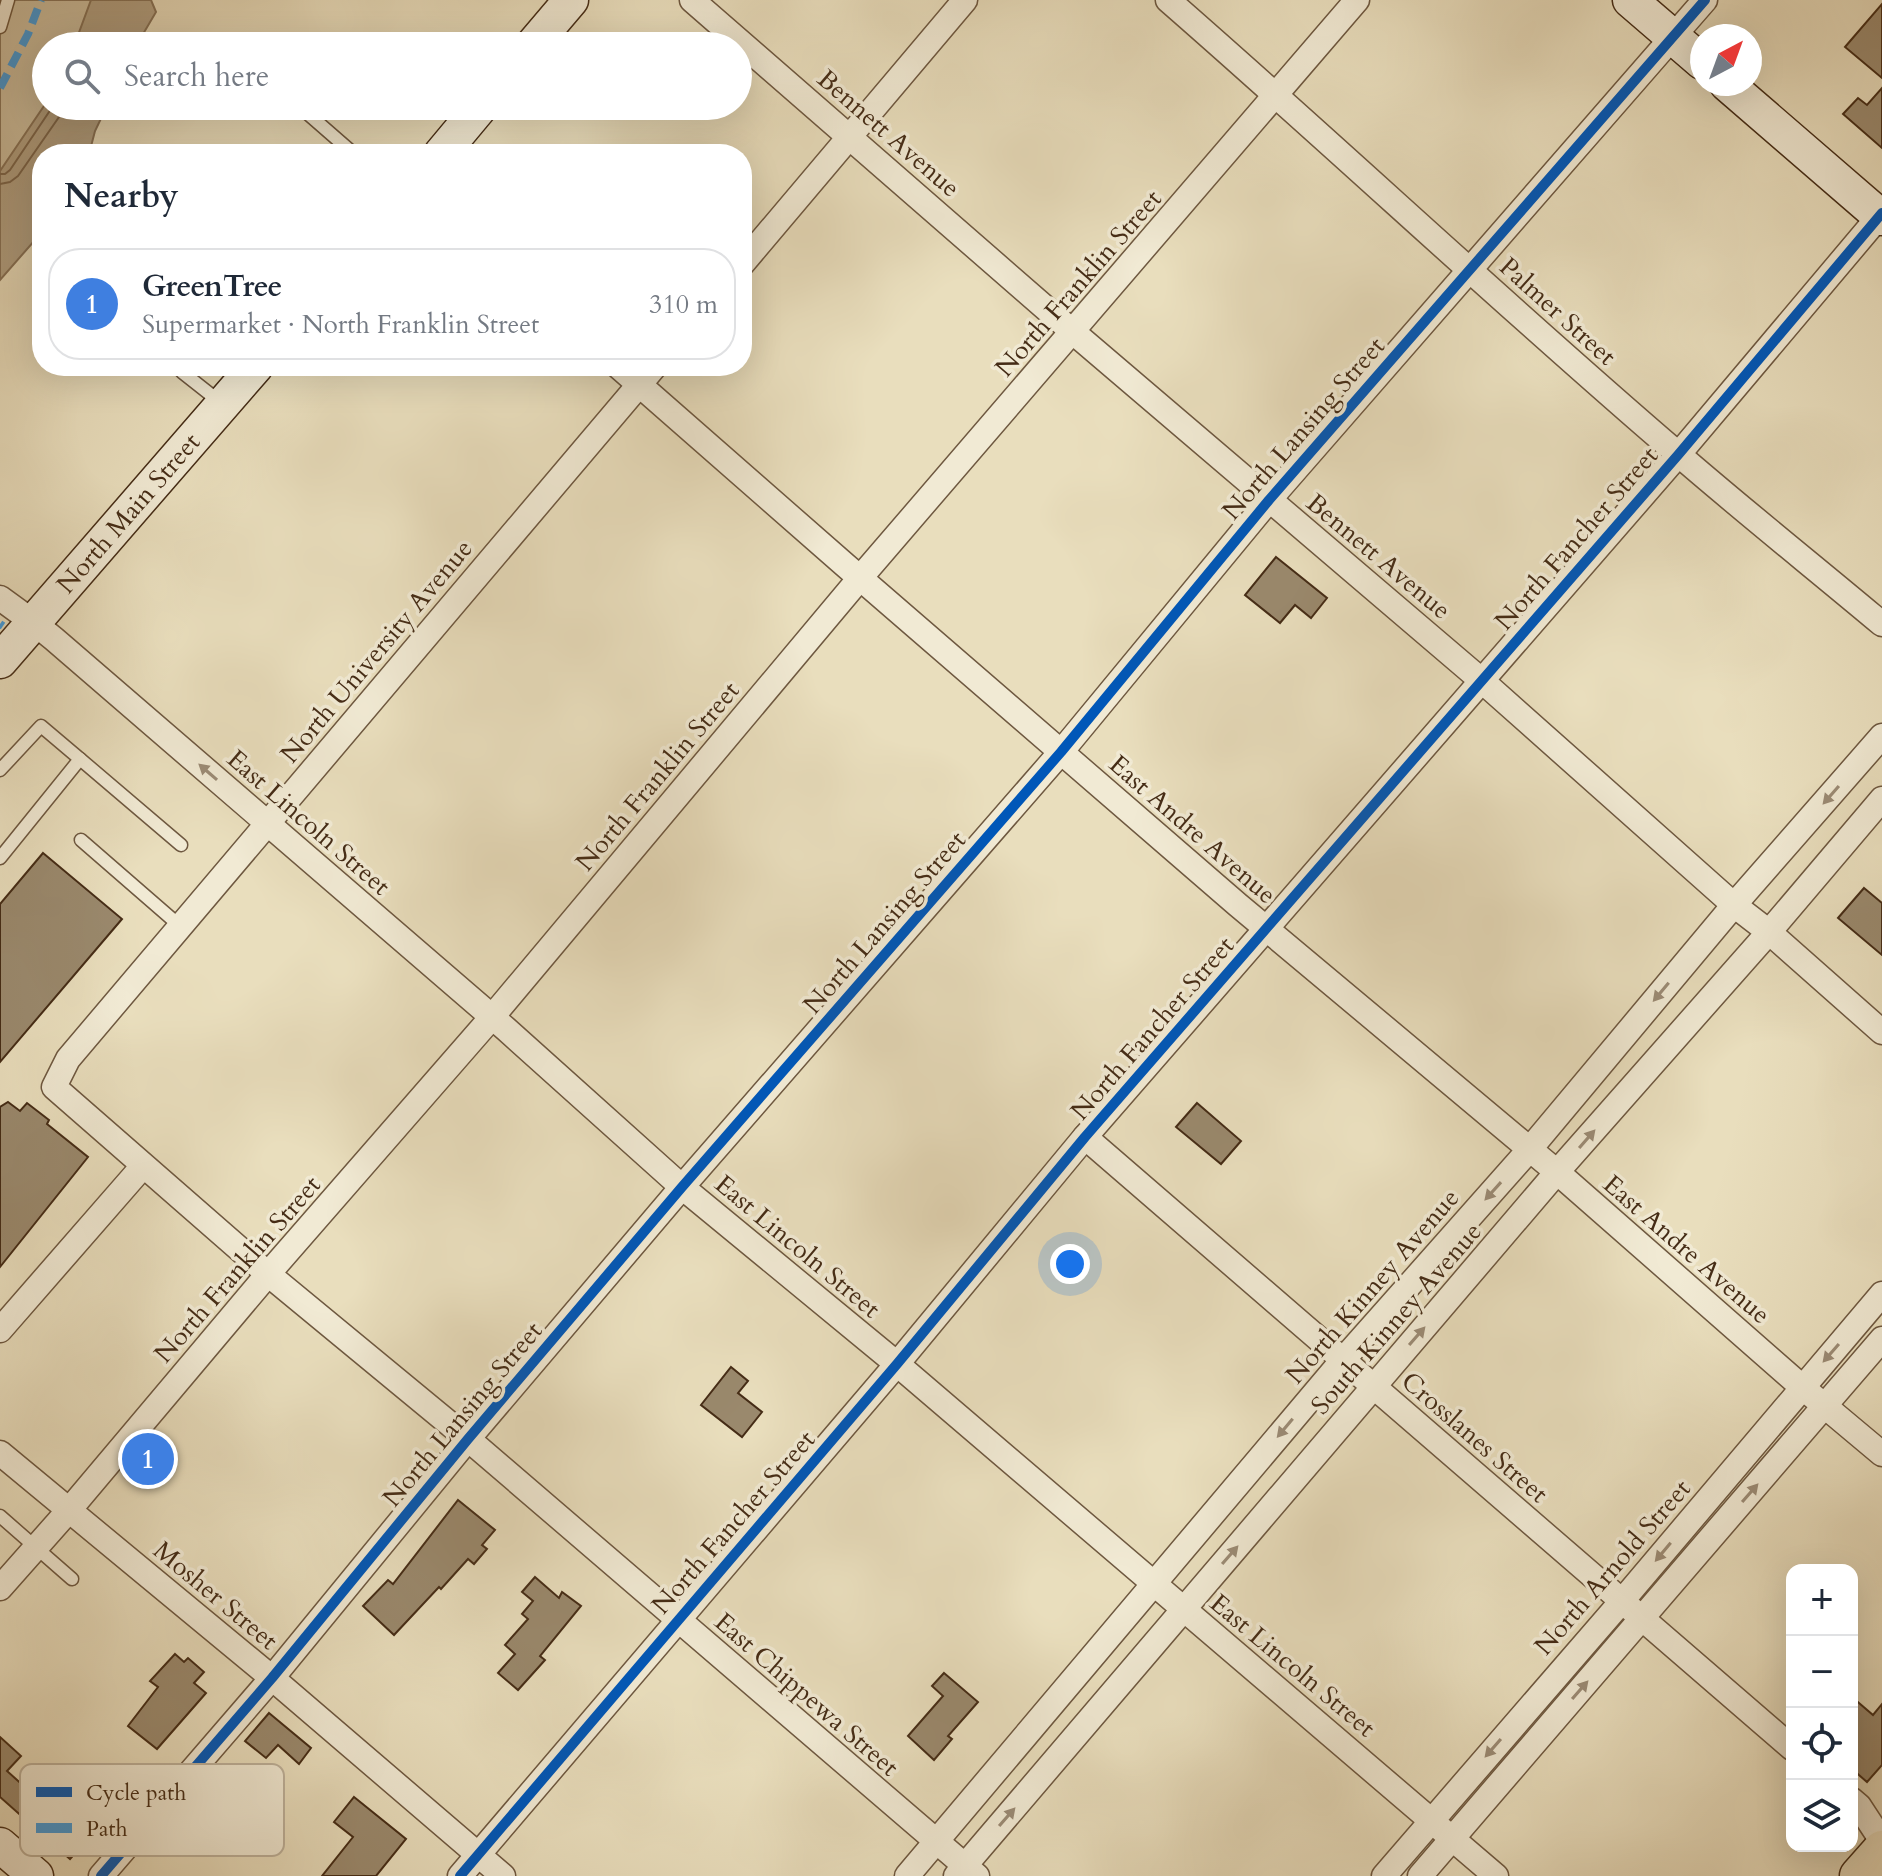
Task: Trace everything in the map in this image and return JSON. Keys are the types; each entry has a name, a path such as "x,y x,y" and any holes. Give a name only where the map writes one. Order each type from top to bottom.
{"main road":[{"path":"1859,1876 1882,1850"}],"street":[{"path":"544,32 571,0"},
{"name":"Bennett Avenue","path":"692,0 729,32"},
{"path":"752,252 965,0"},
{"name":"Palmer Street","path":"1168,0 1678,455 1882,624"},
{"name":"North Franklin Street","path":"0,1588 492,1017 860,578 1357,0"},
{"path":"1630,0 1690,52"},
{"name":"North Lansing Street","path":"198,1764 682,1187 1061,752 1269,500 1705,0"},
{"name":"Bennett Avenue","path":"752,52 1073,332 1481,680 1882,1032"},
{"path":"1741,96 1881,216"},
{"path":"449,144 469,120"},
{"name":"North Fancher Street","path":"460,1876 897,1364 1085,1137 1678,455 1881,216"},
{"name":"North Main Street","path":"0,661 247,376"},
{"name":"North University Avenue","path":"54,1087 68,1059 646,376"},
{"name":"East Andre Avenue","path":"648,376 860,578 1266,929 1557,1172 1882,1454"},
{"name":"East Lincoln Street","path":"0,598 33,622 492,1017 682,1187 897,1364 1496,1876"},
{"name":"North Kinney Avenue","path":"907,1876 1342,1361 1529,1150 1734,905 1882,736"},
{"name":"South Kinney Avenue","path":"966,1873 1373,1387 1882,799"},
{"name":"East Chippewa Street","path":"54,1087 268,1274 468,1439 937,1842 966,1873"},
{"name":"Crosslanes Street","path":"1085,1137 1786,1743"},
{"path":"0,1330 143,1166"},
{"name":"North Arnold Street","path":"1384,1876 1882,1294"},
{"path":"1420,1876 1882,1339"},
{"name":"Mosher Street","path":"0,1453 272,1678 503,1876"},
{"path":"1858,1805 1882,1841"},
{"path":"0,1845 36,1876"},
{"name":"North Lansing Street","path":"101,1876 118,1856"}],"lane":[{"path":"0,27 8,0"},
{"path":"315,120 343,144"},
{"path":"187,376 223,404"},
{"path":"0,770 41,726 181,845"},
{"path":"0,858 80,759"},
{"path":"81,840 180,926"},
{"path":"0,1516 72,1579"}],"shaded area":[{"path":"0,0 118,0 104,32 32,32 32,120 45,120 43,144 32,144 32,174 0,237"}],"water":[{"path":"91,0 151,0 156,12 144,32 79,32"},
{"path":"34,120 100,120 92,144 32,144 32,243 0,280 0,171"}],"building":[{"path":"1882,4 1882,78 1845,47"},
{"path":"1882,88 1882,148 1843,114 1858,98 1867,105"},
{"path":"1276,557 1327,598 1311,618 1295,605 1280,623 1245,595"},
{"path":"43,853 122,919 0,1062 0,904"},
{"path":"1864,888 1882,903 1882,955 1838,918"},
{"path":"8,1102 20,1111 27,1103 49,1120 47,1124 88,1157 0,1267 0,1107"},
{"path":"1197,1103 1241,1141 1221,1164 1176,1127"},
{"path":"731,1367 748,1381 738,1393 762,1412 742,1437 701,1405"},
{"path":"458,1500 495,1530 482,1545 487,1549 474,1564 468,1559 394,1635 363,1606 388,1580 393,1584"},
{"path":"535,1577 559,1598 562,1592 581,1606 540,1656 545,1660 518,1690 498,1673 515,1654 505,1645 528,1619 522,1614 533,1601 522,1592"},
{"path":"175,1654 184,1662 188,1658 204,1672 194,1683 206,1693 157,1749 128,1726 158,1687 150,1681"},
{"path":"944,1673 978,1702 948,1736 952,1739 934,1760 908,1736 943,1696 932,1686"},
{"path":"1858,1702 1873,1715 1882,1704 1882,1765 1867,1782 1858,1774"},
{"path":"269,1713 311,1748 299,1764 278,1745 266,1758 245,1741"},
{"path":"0,1737 21,1756 7,1771 20,1783 20,1815 0,1797"},
{"path":"354,1797 406,1839 376,1876 322,1876 353,1837 334,1822"}],"marked path":[{"path":"0,88 28,34 41,0"}],"cycle path":[{"path":"198,1764 682,1187 1061,752 1269,500 1705,0"},
{"path":"460,1876 897,1364 1085,1137 1678,455 1882,213"},
{"path":"101,1876 118,1856"}],"place":[{"name":"GreenTree","path":"148,1459"}]}
